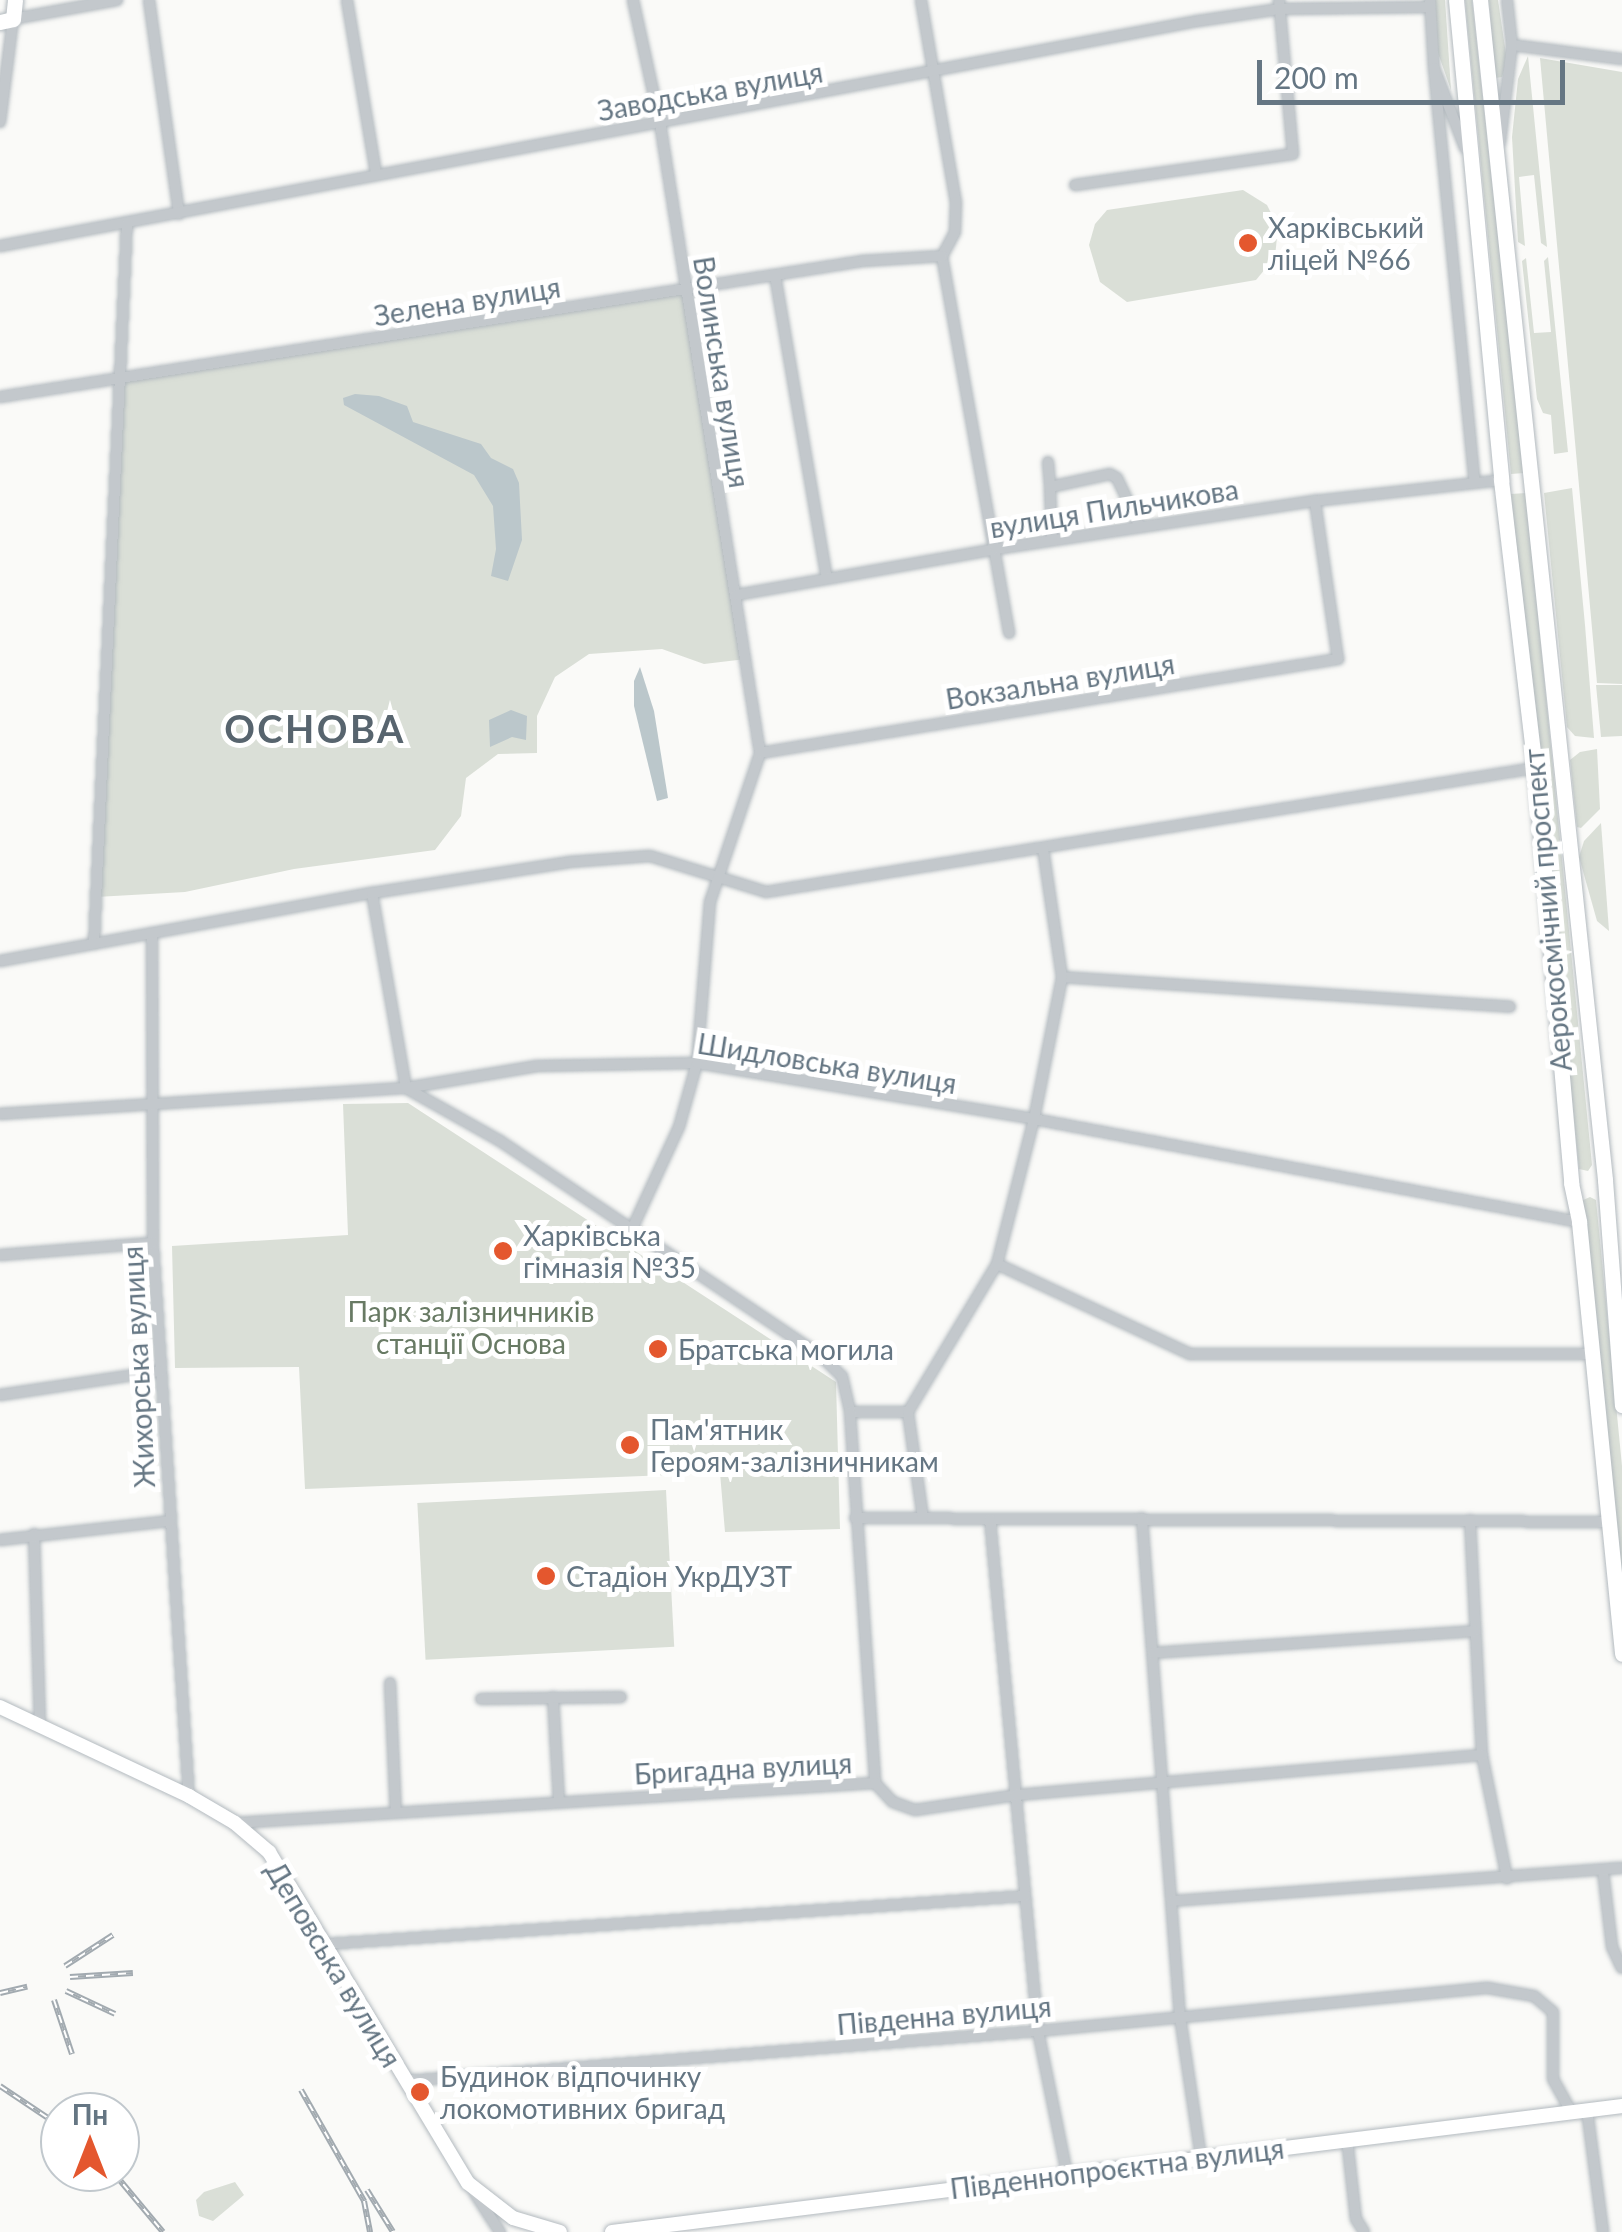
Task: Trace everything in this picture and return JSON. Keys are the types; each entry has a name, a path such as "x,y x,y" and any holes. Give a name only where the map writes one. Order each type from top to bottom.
{"main road":[{"path":"6,20 14,0"},
{"name":"Аерокосмічний проспект","path":"1456,0 1500,480 1535,768 1571,1183 1622,1654"},
{"name":"Аерокосмічний проспект","path":"1480,0 1530,432 1605,1180 1622,1405"},
{"path":"1571,1183 1605,1180"},
{"name":"Деповська вулиця","path":"0,1707 189,1796 235,1823 269,1852 468,2183"},
{"name":"Південнопроєктна вулиця","path":"612,2232 1622,2106"},
{"path":"468,2183 512,2218 560,2232"}],"street":[{"path":"0,122 6,20 117,0"},
{"path":"149,0 178,214"},
{"path":"347,0 376,174"},
{"name":"Волинська вулиця","path":"633,0 660,123 760,753"},
{"path":"921,0 956,202 955,232 942,256 1009,633"},
{"name":"Аерокосмічний проспект","path":"1497,160 1512,45 1506,0"},
{"name":"Заводська вулиця","path":"0,246 932,75 1279,4 1430,3"},
{"name":"Аерокосмічний проспект","path":"1430,3 1440,155 1475,483"},
{"path":"1074,186 1293,154 1279,4"},
{"path":"1512,45 1622,59"},
{"name":"Аерокосмічний проспект","path":"1434,68 1470,166"},
{"path":"94,944 106,640 116,522 116,378 127,224"},
{"name":"Зелена вулиця","path":"0,397 863,261 942,256"},
{"path":"775,275 827,578"},
{"path":"1048,462 1052,540"},
{"path":"1050,487 1110,474 1117,478 1140,527"},
{"name":"вулиця Пильчикова","path":"736,596 1052,540 1315,501 1500,480"},
{"name":"Вокзальна вулиця","path":"760,753 1338,659 1315,501"},
{"path":"632,1228 679,1127 697,1063 710,902 760,753"},
{"path":"0,961 372,893 569,862 650,856 766,892 1535,768"},
{"path":"923,1518 908,1412 997,1264 1034,1119 1062,977 1044,848"},
{"path":"372,893 406,1088 500,1141 632,1228 842,1376 850,1412 874,1783"},
{"name":"Жихорська вулиця","path":"152,934 153,1243 189,1796"},
{"path":"1062,977 1510,1007"},
{"name":"Шидловська вулиця","path":"0,1114 406,1088 537,1066 697,1063 1034,1119 1578,1222"},
{"path":"0,1256 153,1243"},
{"path":"997,1264 1190,1354 1592,1354"},
{"path":"0,1395 161,1371"},
{"path":"850,1412 908,1412"},
{"path":"855,1518 1608,1522"},
{"path":"1142,1518 1180,2017 1201,2157"},
{"path":"990,1520 1038,2031 1068,2174"},
{"path":"1470,1520 1482,1755 1507,1878"},
{"path":"0,1540 170,1521"},
{"path":"34,1534 40,1726"},
{"path":"1153,1653 1475,1631"},
{"path":"390,1683 396,1812"},
{"path":"552,1697 559,1802"},
{"path":"481,1699 621,1697"},
{"name":"Бригадна вулиця","path":"235,1823 874,1783 893,1802 915,1810 1016,1795 1482,1755"},
{"path":"1172,1901 1622,1868"},
{"path":"1603,1871 1612,1947 1622,1968"},
{"path":"326,1944 1025,1896"},
{"name":"Південна вулиця","path":"404,2081 1038,2031 1488,1988 1534,1996 1553,2012 1553,2079 1579,2111 1603,2232"},
{"path":"1347,2139 1356,2219 1364,2232"},
{"path":"468,2183 500,2232"}],"green space":[{"path":"1435,0 1445,0 1451,90 1438,53"},
{"path":"1465,0 1472,0 1524,473 1511,474"},
{"path":"1489,0 1498,0 1507,61 1502,77 1495,78"},
{"path":"1528,56 1547,247 1541,243 1534,175 1519,177 1525,246 1518,242 1512,137 1518,79"},
{"path":"1540,58 1622,72 1622,684 1597,683"},
{"path":"1243,190 1267,205 1278,227 1275,257 1256,280 1127,302 1100,282 1089,245 1095,224 1107,210"},
{"path":"1548,257 1568,452 1554,454 1551,415 1543,413 1537,399 1522,261 1526,258 1534,333 1551,332 1544,261"},
{"path":"686,290 746,659 704,664 662,649 589,654 555,677 537,716 537,753 498,754 466,778 461,816 435,850 294,869 185,892 96,897 117,378"},
{"path":"1572,488 1594,738 1575,736 1567,727 1544,493"},
{"path":"1526,493 1592,1165 1588,1171 1579,1169 1511,494"},
{"path":"1596,685 1622,685 1622,736 1601,737"},
{"path":"1597,749 1600,809 1581,828 1577,827 1570,760 1580,752"},
{"path":"1601,823 1609,931 1597,921 1579,857 1584,841"},
{"name":"Парк залізничників станції Основа","path":"408,1103 836,1382 840,1529 725,1532 720,1473 305,1489 299,1367 175,1368 172,1246 348,1235 343,1104"},
{"path":"1590,1197 1596,1200 1622,1466 1622,1602 1581,1201"},
{"name":"Стадіон УкрДУЗТ","path":"666,1490 674,1647 426,1660 417,1503"},
{"path":"235,2182 244,2195 213,2221 199,2216 196,2200 204,2192"}],"shaded area":[{"path":"355,394 379,396 407,406 413,422 481,444 491,458 513,469 519,483 522,540 508,581 491,576 496,549 493,506 474,475 344,405 343,398"},
{"path":"640,667 654,711 668,798 657,801 634,706 634,681"},
{"path":"511,710 527,716 526,740 512,737 490,747 489,720"}],"railway":[{"path":"65,1966 113,1935"},
{"path":"70,1977 133,1973"},
{"path":"0,1993 27,1987"},
{"path":"66,1991 115,2014"},
{"path":"54,2000 72,2054"},
{"path":"0,2086 40,2113"},
{"path":"301,2090 364,2201 370,2232"},
{"path":"367,2190 393,2232"},
{"path":"130,2192 163,2232"}],"place":[{"name":"Харківський ліцей №66","path":"1248,243"},
{"name":"Харківська гімназія №35","path":"503,1251"},
{"name":"Братська могила","path":"658,1349"},
{"name":"Пам'ятник Героям-залізничникам","path":"630,1445"},
{"name":"Стадіон УкрДУЗТ","path":"546,1576"},
{"name":"Будинок відпочинку локомотивних бригад","path":"420,2092"}],"district":[{"name":"ОСНОВА","path":"315,729"}]}
